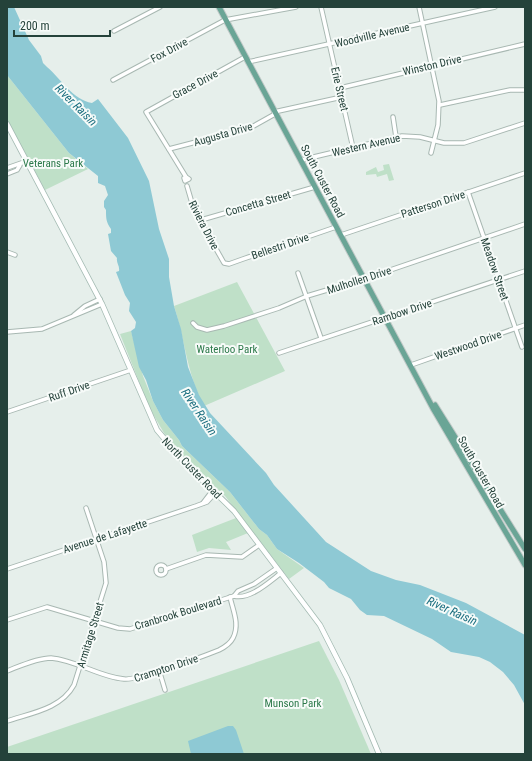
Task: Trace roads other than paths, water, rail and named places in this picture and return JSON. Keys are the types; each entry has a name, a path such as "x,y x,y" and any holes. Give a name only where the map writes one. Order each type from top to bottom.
{"main road":[{"name":"South Custer Road","path":"219,7 274,113 301,160 450,440 525,565"},
{"name":"South Custer Road","path":"411,365 525,549"}],"street":[{"path":"114,31 160,7"},
{"name":"Fox Drive","path":"112,80 226,20 296,7"},
{"name":"Erie Street","path":"321,7 353,148"},
{"path":"419,7 440,105 431,153"},
{"name":"Woodville Avenue","path":"247,59 330,45 496,7"},
{"name":"Winston Drive","path":"340,88 525,44"},
{"name":"Grace Drive","path":"169,149 146,112 247,59"},
{"path":"440,105 514,89 525,90"},
{"path":"274,113 342,98"},
{"name":"Augusta Drive","path":"169,149 250,128 274,113"},
{"path":"393,117 396,137"},
{"name":"Western Avenue","path":"301,160 396,137 414,136 444,143 464,143 525,123"},
{"name":"North Custer Road","path":"7,124 100,299 157,430 170,447 234,511 320,625 347,678 379,754"},
{"path":"169,149 186,178"},
{"path":"7,168 27,162"},
{"path":"7,174 17,170 20,165"},
{"name":"Patterson Drive","path":"341,235 525,174"},
{"name":"Riviera Drive","path":"186,186 194,210 224,263"},
{"name":"Concetta Street","path":"201,220 315,187"},
{"name":"Meadow Street","path":"468,192 522,347"},
{"name":"Mulhollen Drive","path":"193,324 203,329 213,329 279,308 307,296 364,279 525,224"},
{"name":"Bellestri Drive","path":"224,263 229,264 243,260 336,227"},
{"path":"7,252 15,255"},
{"name":"Rambow Drive","path":"279,353 525,271"},
{"path":"298,273 321,338"},
{"path":"73,315 84,306 100,299"},
{"path":"7,332 42,329 102,304"},
{"name":"Westwood Drive","path":"411,365 525,325"},
{"name":"Ruff Drive","path":"7,412 132,370"},
{"name":"Avenue de Lafayette","path":"7,569 203,503 214,491"},
{"name":"Armitage Street","path":"7,721 58,703 71,691 95,620 106,578 104,562 86,508"},
{"path":"166,569 206,555 242,557 259,545"},
{"name":"Cranbrook Boulevard","path":"234,596 238,591 254,584 277,568"},
{"name":"Cranbrook Boulevard","path":"7,620 47,607 118,628 130,628 230,597 242,597 254,592 281,573"},
{"name":"Crampton Drive","path":"7,671 50,658 124,680 220,650 229,644 234,636 237,624 230,597"},
{"path":"159,670 165,690"}],"water":[{"name":"River Raisin","path":"7,7 14,7 29,40 41,56 43,63 79,98 92,103 98,99 128,138 149,181 159,229 169,259 169,277 174,306 181,329 188,367 199,395 210,413 266,473 274,485 326,542 371,571 396,580 420,585 466,603 525,635 525,705 514,685 503,672 490,662 479,657 451,652 432,639 384,616 367,615 360,610 351,599 329,588 324,582 299,563 277,549 230,492 182,446 163,420 153,401 146,380 139,367 131,331 135,328 136,322 129,311 130,303 125,295 116,272 119,271 117,258 111,251 108,234 111,233 111,229 107,222 106,210 104,207 104,201 108,195 105,186 98,183 98,176 69,153 7,75"},
{"path":"228,726 233,726 236,730 244,754 191,754 188,741"}],"park label":[{"name":"Veterans Park","path":"53,163"},
{"name":"Waterloo Park","path":"227,349"},
{"name":"Munson Park","path":"293,703"}]}
